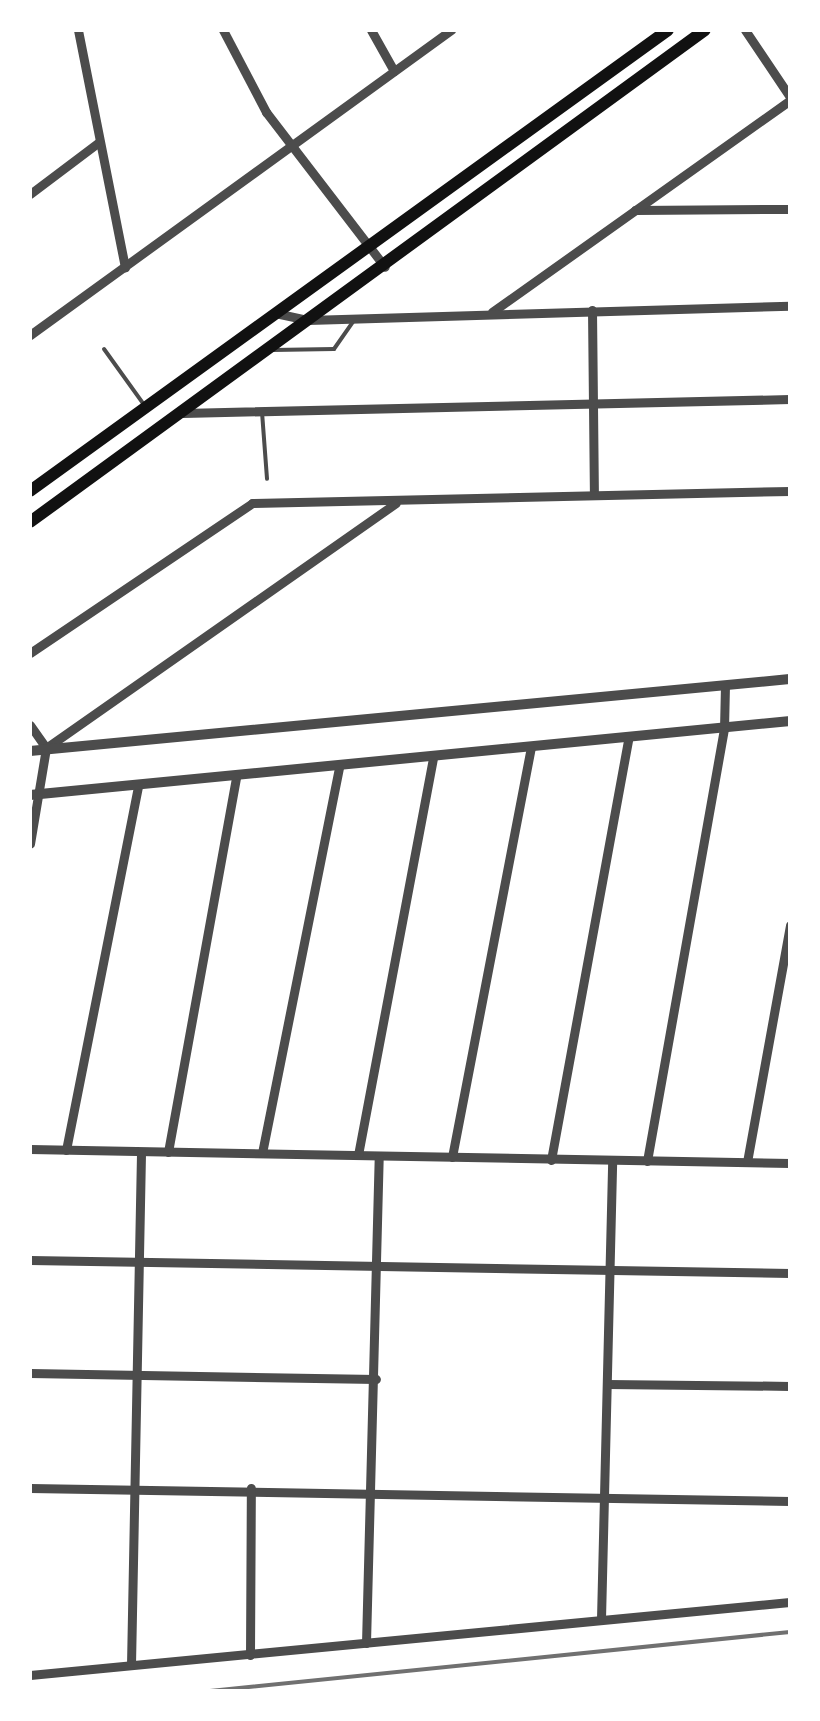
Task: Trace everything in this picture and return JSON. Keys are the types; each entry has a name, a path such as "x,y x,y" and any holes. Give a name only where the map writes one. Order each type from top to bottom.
{"main road":[{"path":"30,492 668,30"},
{"path":"30,522 385,267 705,30"}],"street":[{"path":"78,30 125,266"},
{"path":"223,30 290,146 385,267"},
{"path":"371,30 394,71"},
{"path":"30,335 452,30"},
{"path":"490,314 790,98 744,30"},
{"path":"30,194 99,142"},
{"path":"632,210 790,209"},
{"path":"274,314 308,320 790,306"},
{"path":"592,310 594,494"},
{"path":"179,413 790,399"},
{"path":"30,654 239,508 594,494 790,491"},
{"path":"40,750 398,501"},
{"path":"40,750 790,680"},
{"path":"647,1162 724,728 725,686"},
{"path":"35,794 790,722"},
{"path":"30,725 40,750 30,844"},
{"path":"552,1160 628,737"},
{"path":"452,1157 530,747"},
{"path":"358,1155 433,758"},
{"path":"262,1152 339,766"},
{"path":"168,1152 236,776"},
{"path":"66,1150 138,786"},
{"path":"747,1162 790,925"},
{"path":"30,1149 790,1162"},
{"path":"130,1666 137,1490 141,1152"},
{"path":"366,1644 379,1156"},
{"path":"601,1619 612,1161"},
{"path":"30,1260 790,1273"},
{"path":"30,1373 376,1380"},
{"path":"607,1384 790,1386"},
{"path":"30,1488 370,1490 604,1500 790,1501"},
{"path":"250,1655 251,1488"},
{"path":"30,1676 790,1602"}],"lane":[{"path":"268,350 334,349 354,319"},
{"path":"104,348 146,407"},
{"path":"262,412 267,479"}],"railway":[{"path":"210,1691 790,1632"}]}
